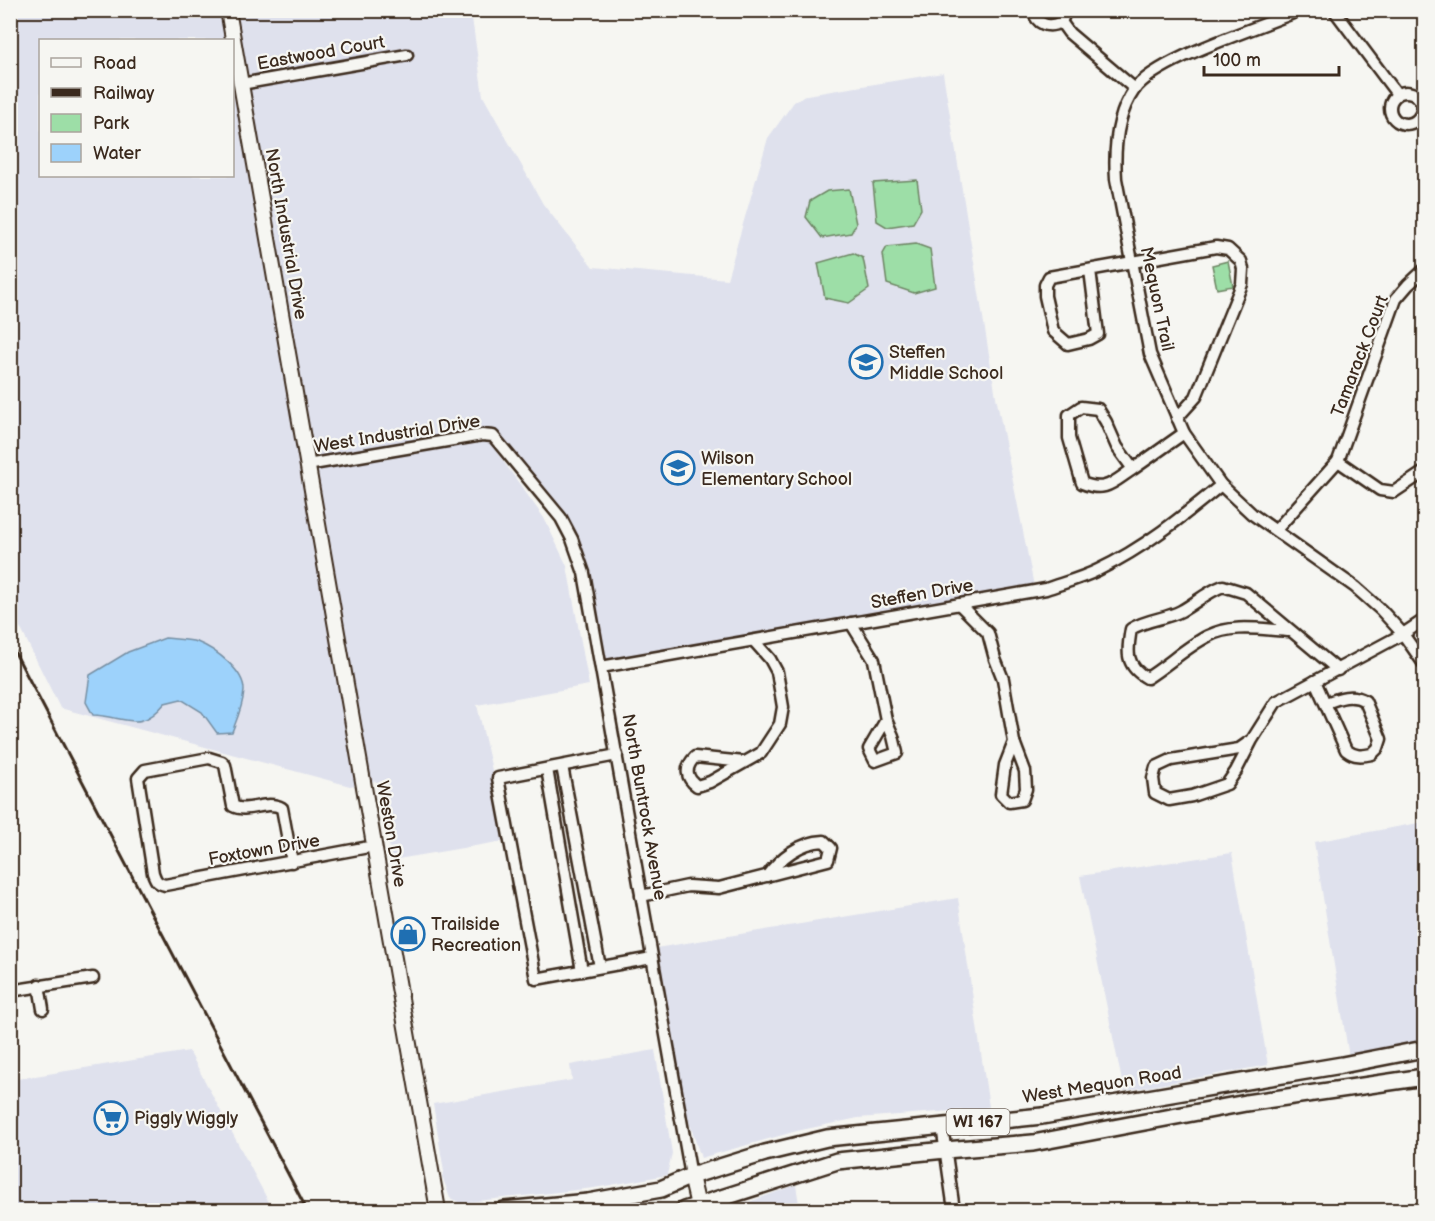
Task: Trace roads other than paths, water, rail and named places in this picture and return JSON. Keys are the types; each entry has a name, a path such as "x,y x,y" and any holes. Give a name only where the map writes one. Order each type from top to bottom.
{"main road":[{"name":"West Mequon Road","path":"504,1210 588,1202 661,1189 691,1176 765,1153 827,1138 1042,1116 1425,1049"},
{"path":"1372,1059 1377,1085"},
{"name":"WI 167","path":"694,1209 837,1161 1033,1143 1246,1103 1425,1077"},
{"path":"1146,1099 1150,1122"}],"street":[{"name":"North Industrial Drive","path":"228,10 233,39"},
{"path":"1033,10 1035,18 1044,25 1050,26 1060,22 1066,10"},
{"path":"1060,22 1069,33 1134,89 1171,63 1300,10"},
{"path":"1334,10 1397,94"},
{"name":"North Industrial Drive","path":"234,44 307,465"},
{"name":"Eastwood Court","path":"241,84 406,55"},
{"name":"Mequon Trail","path":"1134,89 1118,129 1114,154 1116,179 1150,354 1184,433 1221,485 1252,514 1355,587 1403,634 1425,664"},
{"path":"1090,270 1098,334 1089,339 1068,344 1053,330 1045,297 1045,285 1049,277 1216,247 1228,249 1241,261 1242,284 1196,397 1178,418"},
{"name":"Tamarack Court","path":"1276,530 1338,461 1396,299 1425,270"},
{"path":"1133,469 1117,447 1098,409 1081,407 1069,416 1069,438 1082,483 1094,488 1106,487 1133,469 1184,433"},
{"name":"West Industrial Drive","path":"307,465 482,435 493,436"},
{"name":"North Buntrock Avenue","path":"493,436 561,518 572,539 584,573 691,1176 694,1209"},
{"path":"1338,461 1380,490 1394,492 1425,472"},
{"name":"Weston Drive","path":"307,465 438,1210"},
{"name":"Steffen Drive","path":"602,667 1046,589 1096,571 1138,548 1174,524 1221,485"},
{"path":"1291,631 1255,628 1209,635 1147,678 1137,673 1130,662 1128,646 1131,629 1143,622 1181,611 1207,592 1222,586 1246,593 1338,670"},
{"path":"959,604 988,633 1003,679 1014,742 1025,771 1026,789 1022,800 1009,802 1001,794 1005,765 1014,742"},
{"path":"1252,740 1239,749 1171,760 1156,767 1153,778 1155,793 1169,800 1192,796 1227,784 1275,702 1338,670 1425,620"},
{"path":"851,623 874,660 886,720"},
{"path":"744,762 695,757 690,762 687,771 690,780 697,786 710,782 762,753 780,724 783,707 777,672 770,659 754,641"},
{"path":"1315,681 1346,750 1353,755 1372,754 1381,739 1365,701 1349,696 1326,703"},
{"path":"617,755 498,778 536,979 652,958"},
{"name":"Foxtown Drive","path":"292,862 282,808 271,804 241,809 233,807 225,765 222,762 209,758 145,770 138,778 153,873 155,881 159,884 174,883 292,862 374,846"},
{"path":"562,766 600,967"},
{"path":"547,769 582,971"},
{"path":"641,896 688,886 719,888 767,876 828,860 831,848 824,842 811,842 776,863 767,876"},
{"path":"10,991 93,978"},
{"path":"39,985 43,1009"},
{"path":"942,1126 954,1210"}],"water":[{"path":"165,638 190,640 204,645 220,655 240,676 244,691 240,712 232,732 217,733 202,712 181,699 165,703 148,718 140,721 93,715 86,702 90,675 128,652"}],"railway":[{"path":"10,643 307,1210"}],"place":[{"name":"Steffen Middle School","path":"866,362"},
{"name":"Wilson Elementary School","path":"678,468"},
{"name":"Trailside Recreation","path":"408,934"},
{"name":"Piggly Wiggly","path":"111,1118"}]}
